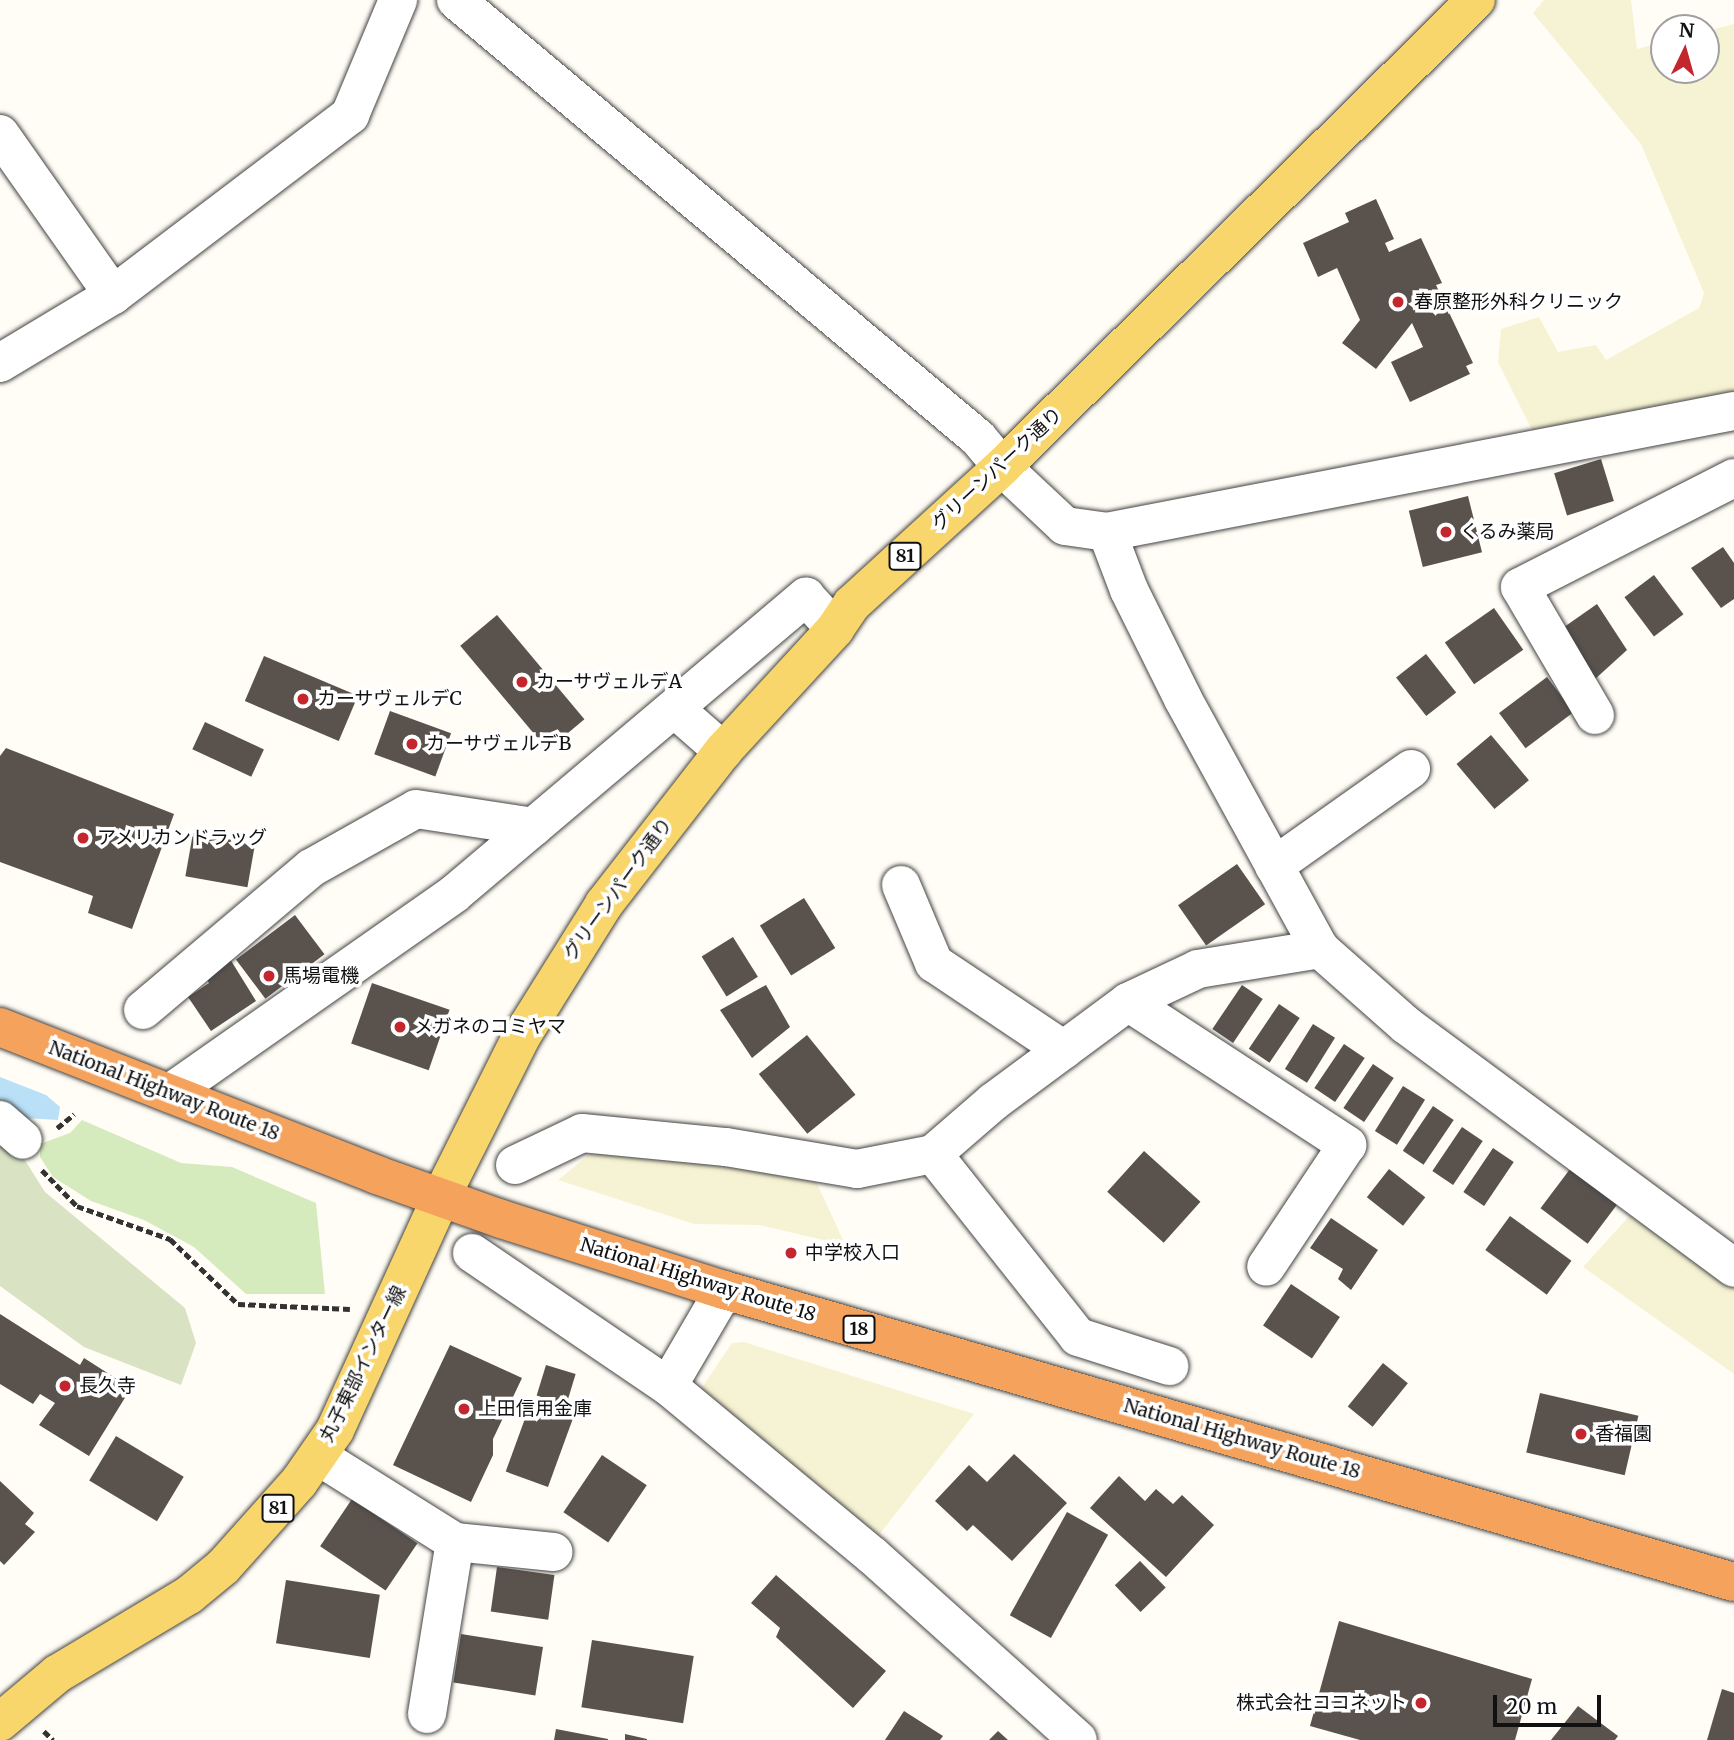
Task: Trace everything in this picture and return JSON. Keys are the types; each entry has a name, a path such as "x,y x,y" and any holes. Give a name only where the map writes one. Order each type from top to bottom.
{"highway":[{"name":"National Highway Route 18","path":"0,1027 377,1175 501,1219 724,1290 1734,1582"}],"main road":[{"name":"グリーンパーク通り","path":"441,1197 521,1037 579,941 636,861 723,751 835,629 852,604 1002,467 1476,0"},
{"name":"丸子東部インター線","path":"0,1722 66,1668 189,1595 223,1567 280,1507 318,1456 351,1397 441,1197"}],"street":[{"path":"0,363 113,295 350,116 398,0"},
{"path":"456,0 978,438 1002,467 1065,526 1107,532 1734,411"},
{"path":"0,134 113,295"},
{"path":"1595,715 1520,587 1734,478"},
{"path":"1107,532 1135,603 1273,866 1320,949 1406,1025 1734,1268"},
{"path":"170,1093 454,894 806,597 835,629"},
{"path":"675,709 723,751"},
{"path":"1273,866 1411,769"},
{"path":"143,1010 311,868 416,809 534,827"},
{"path":"901,885 934,963 1065,1050"},
{"path":"515,1165 582,1133 726,1147 857,1168 933,1154 993,1101 1128,1002 1198,969 1320,949"},
{"path":"1128,1002 1347,1145 1266,1267"},
{"path":"933,1154 1078,1337 1169,1366"},
{"path":"472,1253 668,1386 873,1556 1078,1740"},
{"path":"668,1386 724,1290"},
{"path":"318,1456 455,1542 553,1552"},
{"path":"427,1714 455,1542"}],"path":[{"path":"12,1130 47,1178 78,1206 170,1239 238,1304 351,1309"}],"shaded area":[{"path":"1544,0 1631,0 1637,49 1650,46 1650,84 1720,84 1720,28 1734,24 1734,394 1532,430 1498,362 1501,329 1539,317 1558,352 1596,345 1606,360 1699,308 1704,293 1641,144 1533,13"},
{"path":"595,1150 814,1177 851,1257 832,1242 759,1225 694,1224 558,1180"},
{"path":"1632,1213 1734,1281 1734,1374 1583,1267"},
{"path":"744,1342 974,1414 878,1536 701,1389 732,1343"}],"green space":[{"path":"82,1120 181,1163 232,1167 316,1203 325,1294 246,1294 194,1247 144,1220 91,1201 53,1177 40,1157 40,1144 70,1133"},
{"path":"0,1136 21,1154 45,1192 185,1308 196,1343 181,1385 84,1347 0,1286"}],"water":[{"path":"0,1077 46,1095 60,1107 58,1120 25,1118 0,1102"}],"building":[{"name":"春原整形外科クリニック","path":"1376,199 1394,239 1385,243 1389,252 1421,238 1442,283 1436,285 1473,363 1466,366 1470,374 1410,402 1391,362 1423,347 1412,323 1376,369 1342,343 1360,320 1337,268 1318,277 1303,243 1349,222 1345,213"},
{"path":"1601,459 1614,501 1567,515 1554,473"},
{"name":"くるみ薬局","path":"1468,496 1482,552 1423,567 1409,511"},
{"path":"1723,547 1734,563 1734,599 1721,608 1691,568"},
{"path":"1654,575 1683,614 1654,636 1624,597"},
{"path":"1597,604 1627,650 1594,680 1557,632"},
{"path":"1494,608 1523,650 1474,684 1445,642"},
{"name":"カーサヴェルデA","path":"497,615 584,719 548,750 460,646"},
{"path":"1426,654 1456,693 1426,716 1396,677"},
{"name":"カーサヴェルデC","path":"264,656 358,696 339,741 245,701"},
{"path":"1547,677 1573,712 1526,748 1499,713"},
{"name":"カーサヴェルデB","path":"390,711 451,733 435,776 374,754"},
{"path":"205,722 264,749 251,777 192,749"},
{"path":"1491,735 1529,780 1494,809 1457,764"},
{"name":"アメリカンドラッグ","path":"6,748 174,814 132,929 88,913 93,896 0,862 0,756"},
{"path":"193,833 255,844 247,887 185,876"},
{"path":"1237,864 1265,904 1206,945 1178,905"},
{"path":"804,898 835,948 791,976 760,926"},
{"name":"馬場電機","path":"295,915 324,954 265,999 236,960"},
{"path":"733,937 758,977 727,996 702,957"},
{"path":"230,959 256,1001 211,1031 188,997 209,983 204,976"},
{"name":"メガネのコミヤマ","path":"372,983 450,1010 429,1070 351,1044"},
{"path":"766,985 790,1027 752,1058 720,1010"},
{"path":"1242,985 1263,999 1233,1043 1212,1029"},
{"path":"1279,1004 1300,1018 1270,1063 1249,1049"},
{"path":"1313,1024 1335,1038 1307,1083 1285,1069"},
{"path":"807,1035 855,1095 807,1134 759,1074"},
{"path":"1344,1044 1365,1058 1335,1102 1314,1088"},
{"path":"1373,1064 1394,1078 1364,1122 1343,1108"},
{"path":"1403,1086 1425,1100 1397,1145 1375,1131"},
{"path":"1433,1106 1454,1120 1424,1165 1403,1151"},
{"path":"1462,1127 1483,1141 1453,1185 1432,1171"},
{"path":"1493,1148 1514,1162 1484,1206 1463,1192"},
{"path":"1144,1151 1200,1202 1164,1243 1107,1192"},
{"path":"1389,1169 1425,1197 1403,1226 1367,1197"},
{"path":"1570,1169 1617,1205 1588,1244 1541,1208"},
{"path":"1510,1216 1571,1261 1547,1295 1485,1250"},
{"path":"1331,1218 1378,1250 1351,1290 1338,1279 1343,1269 1310,1248"},
{"path":"1291,1284 1340,1317 1312,1358 1263,1325"},
{"name":"長久寺","path":"0,1314 80,1365 84,1358 131,1388 89,1456 39,1425 55,1403 40,1394 33,1404 0,1384"},
{"name":"上田信用金庫","path":"450,1345 522,1378 493,1439 493,1455 471,1502 393,1465"},
{"path":"1383,1363 1408,1383 1373,1427 1348,1407"},
{"path":"546,1365 576,1374 566,1405 537,1396"},
{"name":"香福園","path":"1540,1393 1638,1416 1625,1475 1526,1452"},
{"path":"531,1402 573,1417 548,1487 506,1472"},
{"path":"116,1436 184,1477 157,1521 89,1481"},
{"path":"1014,1454 1067,1503 1012,1561 973,1525 967,1531 935,1501 969,1465 987,1482"},
{"path":"602,1455 647,1485 608,1542 563,1512"},
{"path":"1119,1476 1145,1501 1156,1489 1173,1504 1182,1495 1214,1525 1166,1577 1090,1508"},
{"path":"0,1481 34,1513 25,1524 35,1532 4,1565 0,1561"},
{"path":"352,1499 417,1543 386,1590 320,1546"},
{"path":"1067,1512 1108,1535 1051,1638 1010,1615"},
{"path":"1140,1561 1166,1588 1141,1612 1115,1585"},
{"path":"497,1567 554,1575 548,1620 491,1612"},
{"path":"776,1575 886,1671 853,1708 776,1637 780,1628 751,1603"},
{"path":"286,1580 380,1595 370,1658 276,1643"},
{"name":"株式会社ココネット","path":"1339,1621 1532,1679 1515,1740 1360,1740 1310,1726"},
{"path":"461,1634 543,1647 535,1695 453,1682"},
{"path":"592,1640 694,1656 683,1723 581,1707"},
{"path":"1722,1689 1734,1693 1734,1740 1707,1740"},
{"path":"1578,1706 1618,1736 1615,1740 1551,1740"},
{"path":"904,1711 943,1736 940,1740 885,1740"},
{"path":"556,1729 608,1739 608,1740 554,1740"},
{"path":"998,1731 1008,1740 989,1740"},
{"path":"625,1734 647,1739 647,1740 625,1740"}],"place":[{"name":"春原整形外科クリニック","path":"1398,302"},
{"name":"くるみ薬局","path":"1446,532"},
{"name":"カーサヴェルデA","path":"522,682"},
{"name":"カーサヴェルデC","path":"303,699"},
{"name":"カーサヴェルデB","path":"412,744"},
{"name":"アメリカンドラッグ","path":"83,838"},
{"name":"馬場電機","path":"269,976"},
{"name":"メガネのコミヤマ","path":"400,1027"},
{"name":"中学校入口","path":"791,1253"},
{"name":"長久寺","path":"65,1386"},
{"name":"上田信用金庫","path":"464,1409"},
{"name":"香福園","path":"1581,1434"},
{"name":"株式会社ココネット","path":"1421,1703"}]}
